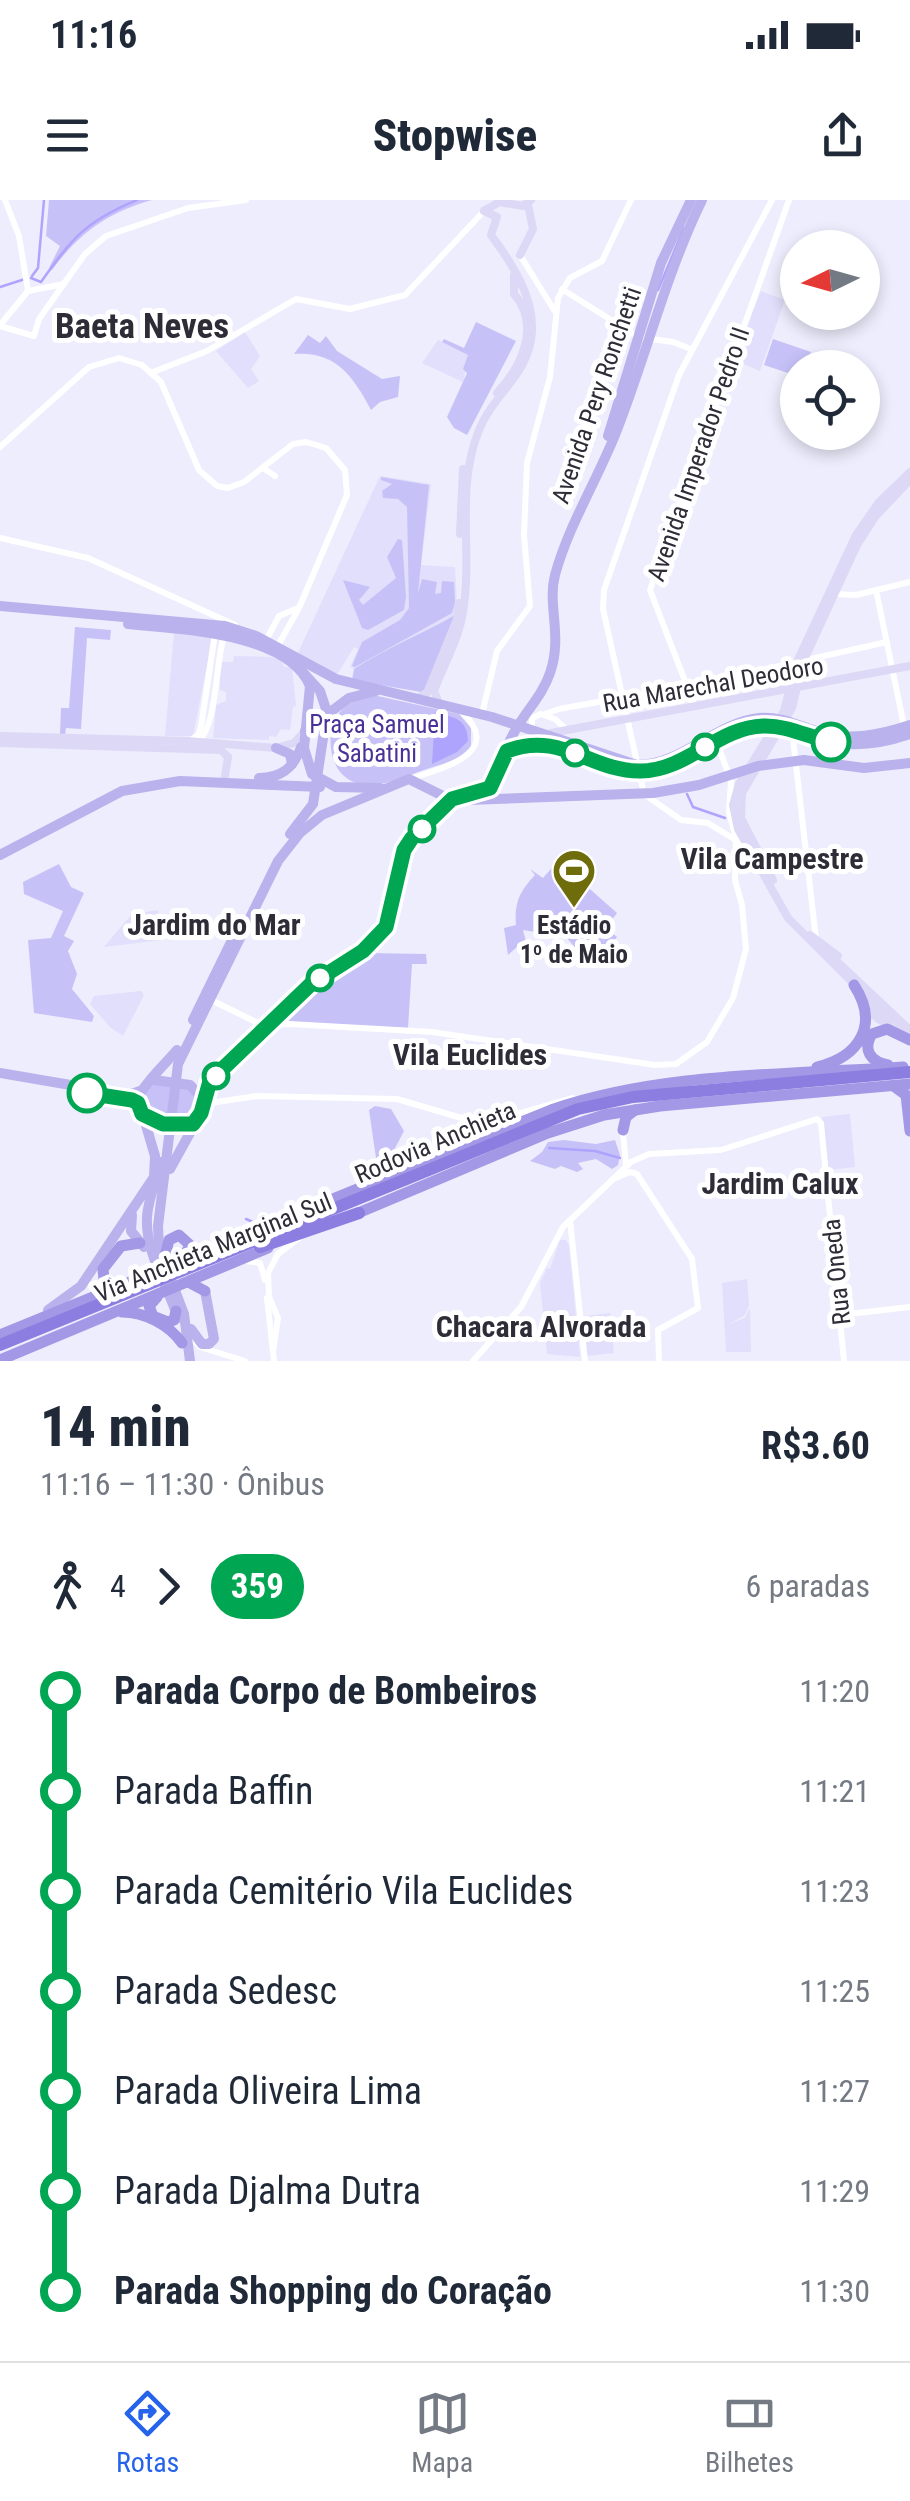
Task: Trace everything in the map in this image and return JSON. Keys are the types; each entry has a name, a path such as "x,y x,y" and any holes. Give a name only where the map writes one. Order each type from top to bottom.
{"highway":[{"path":"772,1076 828,1064 848,1055 863,1032 864,999 856,984"},
{"path":"907,1077 874,1060 868,1045 872,1034 883,1029 910,1040"},
{"path":"7,1337 136,1279 551,1110 604,1093 647,1086 860,1070 907,1077"},
{"path":"750,1086 860,1070"},
{"name":"Rodovia Anchieta","path":"0,1347 7,1337 212,1260 551,1117 633,1097 907,1077"},
{"name":"Rodovia Anchieta","path":"0,1347 579,1112 641,1100 907,1077"},
{"name":"Via Anchieta Marginal Sul","path":"0,1360 548,1133 604,1115 638,1108 881,1086 907,1077"},
{"path":"881,1086 899,1088 905,1093 910,1131"},
{"path":"623,1130 626,1117 638,1108"},
{"path":"604,1115 619,1120 623,1130"},
{"path":"212,1260 359,1213"},
{"path":"212,1260 289,1218"},
{"path":"161,1259 170,1238 182,1236 190,1246 181,1261"},
{"path":"136,1279 109,1284 102,1272 119,1248 129,1243 140,1244"},
{"path":"182,1313 170,1322 153,1316 149,1306 267,1248"},
{"path":"0,1360 175,1293 205,1291"},
{"path":"122,1312 142,1314 188,1336"}],"main road":[{"name":"Avenida Pery Ronchetti","path":"539,712 554,662 555,574 614,436 661,264 691,200"},
{"name":"Avenida Pery Ronchetti","path":"521,725 547,669 553,634 551,574 604,449 678,248 702,200"},
{"path":"484,211 499,202 529,202 534,229 520,255 502,252"},
{"path":"467,474 464,475 466,454 477,422 524,353 527,319 514,270 491,235 497,217 484,211"},
{"path":"474,444 490,410 528,358 532,321 517,289"},
{"path":"464,487 477,422"},
{"path":"418,698 427,693 462,618 466,454"},
{"path":"784,724 808,638 862,525 878,502 910,472"},
{"path":"799,663 857,545 875,517 910,480"},
{"path":"439,703 434,691 458,610 462,577"},
{"path":"0,609 244,631 300,669 320,690 326,718 314,800 270,863 175,1066"},
{"path":"220,627 264,644"},
{"path":"808,638 808,651"},
{"name":"Rua Marechal Deodoro","path":"264,644 277,647 330,677 552,733 910,666"},
{"path":"282,785 298,756 304,732 310,686 300,669"},
{"path":"791,690 792,708 784,724 742,772 733,807 739,839 786,916 856,984 910,1028"},
{"path":"186,744 212,742 276,748 294,743 356,695 388,692"},
{"path":"452,799 490,788 521,725 539,712"},
{"path":"508,748 544,744 640,768 660,769 715,738 747,728 784,724 819,740 854,745 879,743 908,729"},
{"path":"521,725 640,768"},
{"path":"206,730 207,739 212,742"},
{"path":"304,732 309,769 319,780 336,787"},
{"path":"0,740 186,744 222,750 228,756 231,776"},
{"path":"228,756 234,749 249,747"},
{"path":"276,748 292,755 291,770"},
{"path":"0,1075 129,1095 154,1080 177,1050 292,841 332,810 409,779 452,799 528,803 644,794 796,761 864,768 910,763"},
{"path":"0,852 118,792 180,780 272,778 291,770"},
{"path":"742,772 740,816 790,913 818,947 901,1016 910,1028"},
{"path":"231,776 282,785 386,787"},
{"path":"864,999 871,1014 884,1022 896,1024 901,1016"},
{"path":"864,999 910,1040"},
{"path":"177,1050 161,1160 147,1216 182,1313 188,1336 188,1360"},
{"path":"0,1075 138,1103 161,1160 166,1208 160,1230 161,1259"},
{"path":"154,1080 192,1086 203,1098 201,1113 174,1157 163,1194"},
{"path":"138,1103 140,1090"},
{"path":"145,1116 172,1126 193,1124"},
{"path":"7,1337 72,1296 134,1209 161,1160"},
{"path":"161,1259 158,1242 165,1206"},
{"path":"134,1209 130,1230 140,1244 161,1259"},
{"path":"175,1293 188,1336 210,1349 214,1333 205,1291"}],"street":[{"path":"4,200 19,236 30,284 0,325 34,336 39,319 89,249 113,232 188,208 246,200"},
{"path":"487,715 497,651 530,603 524,536 527,463 550,377 554,312 570,278 602,261 631,200"},
{"path":"739,839 708,823 682,820 644,794 604,616 604,590 691,349 772,200"},
{"name":"Avenida Imperador Pedro II","path":"695,707 650,590 788,200"},
{"path":"153,372 207,351 296,299 350,310 410,292 484,211"},
{"path":"520,255 554,312"},
{"path":"30,284 64,284"},
{"path":"562,289 643,340 673,342 691,349"},
{"path":"0,448 89,368 120,358 142,364 153,372 166,391 199,470 210,483 222,488 235,486 293,444 306,442 326,448 344,470 347,495 299,608 277,647"},
{"path":"142,364 142,376"},
{"path":"263,468 276,476"},
{"path":"0,538 88,558 199,608 220,627"},
{"path":"834,594 856,595 910,582"},
{"path":"876,590 908,729"},
{"path":"264,644 282,614 299,608"},
{"path":"275,623 283,624 286,631"},
{"path":"212,685 210,671 220,627"},
{"path":"200,742 206,730 220,627"},
{"path":"539,712 686,686 886,642"},
{"path":"186,744 200,733 209,701"},
{"path":"409,779 457,764 470,752 475,736 471,722 456,708"},
{"path":"539,712 568,731"},
{"path":"784,724 796,761 818,947"},
{"path":"207,998 262,1026 432,1032 676,1064 702,1047 727,1011 746,946 735,880 739,839 728,805 742,772 715,738"},
{"path":"452,799 407,844 386,927 363,951 311,984 210,1081 203,1098 210,1102 257,1096 378,1101 410,1097 472,1122 488,1123 604,1093"},
{"name":"Rua Oneda","path":"627,1169 642,1155 710,1152 815,1119 821,1123 844,1361"},
{"path":"623,1130 627,1169"},
{"path":"627,1169 634,1172 680,1234 694,1264 698,1308 658,1330 659,1361"},
{"path":"475,1361 521,1307 568,1220 612,1178 616,1180 627,1169"},
{"path":"600,1190 614,1182 638,1177"},
{"path":"568,1220 585,1361"},
{"path":"560,1235 571,1242"},
{"path":"274,1361 267,1277 280,1252 299,1238"},
{"path":"272,1262 266,1258 263,1268 273,1318"},
{"path":"237,1264 256,1260 263,1268"},
{"path":"840,1315 910,1307"},
{"path":"188,1360 200,1350 210,1349 246,1361"},
{"path":"210,1349 232,1361"}],"shaded area":[{"path":"761,291 780,298 780,314 760,371 734,360"},
{"path":"245,332 260,356 251,369 259,381 248,388 216,351"},
{"path":"438,340 469,355 463,382 422,363"},
{"path":"380,476 431,484 421,565 455,567 455,615 354,669 350,667 358,649 354,647 338,673 332,674 297,655"},
{"path":"174,632 213,635 193,736 165,736"},
{"path":"234,656 272,657 284,667 292,667 296,706 290,730 281,729 269,740 213,738 216,705 226,701 226,692 220,690 219,662 233,662"},
{"path":"435,713 462,723 468,741 457,752 432,764"},
{"path":"158,910 161,940 104,947 132,914"},
{"path":"141,991 144,995 123,1036 90,1004 94,996"},
{"path":"850,1114 855,1167 828,1170 822,1117"},
{"path":"560,1240 566,1240 569,1246 580,1357 547,1354 540,1283 547,1268 550,1269"},
{"path":"747,1279 749,1305 745,1315 729,1324 745,1318 750,1308 751,1352 726,1352 722,1283"},
{"path":"610,1313 614,1353 587,1356 583,1321 586,1316"}],"green space":[{"path":"49,200 152,200 95,226 52,270 49,268 60,246 46,236"},
{"path":"476,322 516,341 467,435 454,428 447,417 467,373 463,369 468,355 442,342 444,339 464,348"},
{"path":"308,335 320,343 326,336 337,351 382,379 400,376 398,397 380,402 371,410 342,368 321,357 294,354"},
{"path":"773,339 805,350 780,350 780,370 764,365"},
{"path":"381,477 429,485 418,593 422,579 437,582 435,594 441,593 442,581 454,582 455,602 452,613 355,667 352,666 362,642 400,620 409,608 407,507 398,499 383,498 382,491 392,484"},
{"path":"398,539 402,540 404,610 368,630 362,628 343,580 370,587 359,600 363,605 396,578 387,557"},
{"path":"455,615 421,692 352,680 354,669"},
{"path":"75,627 111,630 110,640 87,638 81,729 66,728 65,735 60,734 61,708 69,708"},
{"name":"Praça Samuel Sabatini","path":"373,695 459,714 471,728 471,746 450,761 391,781 366,784 348,779 335,763 332,731 344,708"},
{"name":"Estádio 1º de Maio","path":"558,861 617,913 606,928 617,937 606,952 591,950 582,956 566,937 523,930 526,956 521,957 518,946 508,955 504,928 516,925 519,897 535,875 530,869 543,878"},
{"path":"59,864 71,887 84,893 64,936 74,941 68,951 77,974 72,989 94,1016 92,1022 34,1013 28,940 51,938 63,911 24,894 23,882"},
{"path":"366,953 426,954 427,964 412,964 408,1028 278,1021 308,990 329,987 338,970"},
{"path":"157,1083 182,1087 192,1093 199,1103 194,1117 181,1123 148,1115 142,1097"},
{"path":"375,1106 391,1109 404,1131 394,1150 376,1158 369,1110"},
{"path":"615,1140 620,1155 618,1165 612,1169 596,1159 578,1163 583,1169 577,1172 530,1161 548,1142 596,1144"}],"waterway":[{"path":"32,276 38,268 44,200"},
{"path":"31,278 41,282 82,232 105,215 137,200"},
{"path":"658,290 684,228"},
{"path":"0,287 25,279"},
{"path":"687,794 693,807 725,818"},
{"path":"549,1148 595,1151 620,1158"},
{"path":"246,1219 253,1222"}],"bus line":[{"name":"359","path":"87,1093 132,1100 138,1103 142,1114 163,1124 193,1124 201,1113 210,1081 311,984 378,937 390,919 409,841 452,799 490,788 507,751 544,744 625,769 644,771 660,769 757,726 781,727 831,742"}],"place":[{"name":"Estádio 1º de Maio","path":"574,909"}],"district":[{"name":"Baeta Neves","path":"142,326"},
{"name":"Vila Campestre","path":"772,859"},
{"name":"Jardim do Mar","path":"214,925"},
{"name":"Vila Euclides","path":"470,1055"},
{"name":"Jardim Calux","path":"780,1184"},
{"name":"Chacara Alvorada","path":"541,1327"}]}
